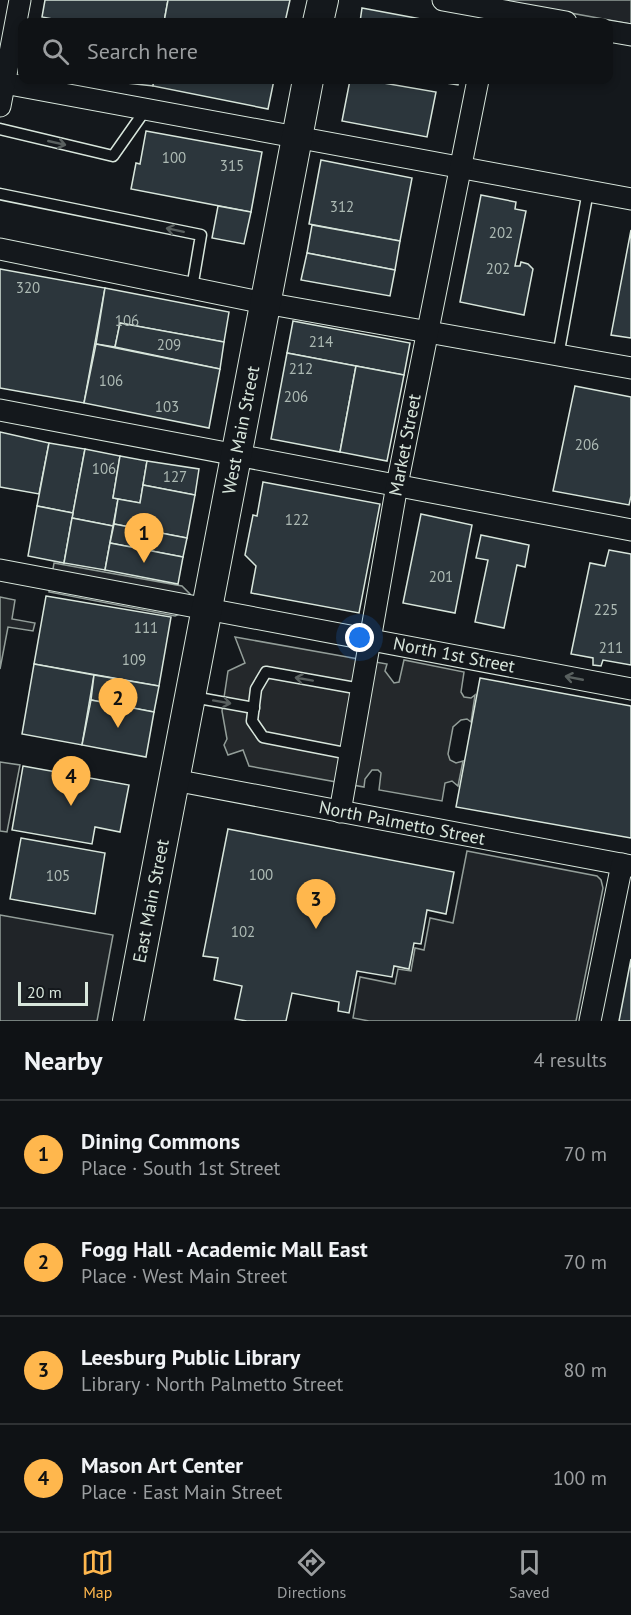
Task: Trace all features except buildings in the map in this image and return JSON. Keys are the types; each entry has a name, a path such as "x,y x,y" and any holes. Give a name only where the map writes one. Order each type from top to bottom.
{"main road":[{"path":"319,18 323,0"},
{"name":"West Main Street","path":"174,780 307,84"},
{"name":"East Main Street","path":"128,1021 174,780"}],"street":[{"path":"0,106 20,0"},
{"path":"443,0 491,15 523,18"},
{"path":"613,32 631,35"},
{"path":"4,83 631,199"},
{"name":"Market Street","path":"340,812 397,485 477,84"},
{"path":"0,249 265,303 631,368"},
{"path":"0,410 631,530"},
{"name":"North 1st Street","path":"0,570 631,689"},
{"name":"North Palmetto Street","path":"174,780 627,865"},
{"path":"590,1021 627,865"}],"lane":[{"path":"0,129 113,156 146,109"},
{"path":"558,356 588,191"},
{"path":"0,194 201,235 192,288"},
{"path":"350,754 263,737 252,721 256,689 266,672 362,689"},
{"path":"190,696 254,708"}],"shaded area":[{"path":"499,0 631,0 631,24 613,21 613,18 598,18"},
{"path":"54,563 182,586 190,594 192,603 185,612 175,616 49,592"},
{"path":"0,597 15,600 12,619 35,623 33,631 8,627 0,669"},
{"path":"235,637 387,664 385,671 394,683 399,682 404,660 464,672 461,692 464,697 471,698 475,695 471,722 467,719 461,720 453,727 448,754 450,760 456,763 463,761 458,786 452,781 445,783 442,801 379,790 381,773 378,770 372,770 365,779 364,787 249,766 243,750 228,755 224,745 227,739 222,711 228,671 245,663"},
{"path":"0,762 20,765 7,832 0,831"},
{"path":"467,851 597,876 601,880 603,888 576,1021 369,1021 353,1018 360,977 395,984 398,969 411,971 415,948 424,950 430,918 453,923"},
{"path":"0,915 113,935 97,1021 0,1021"}],"place":[{"name":"Dining Commons","path":"144,563"},
{"name":"Fogg Hall - Academic Mall East","path":"118,728"},
{"name":"Mason Art Center","path":"71,806"},
{"name":"Leesburg Public Library","path":"316,929"}]}
